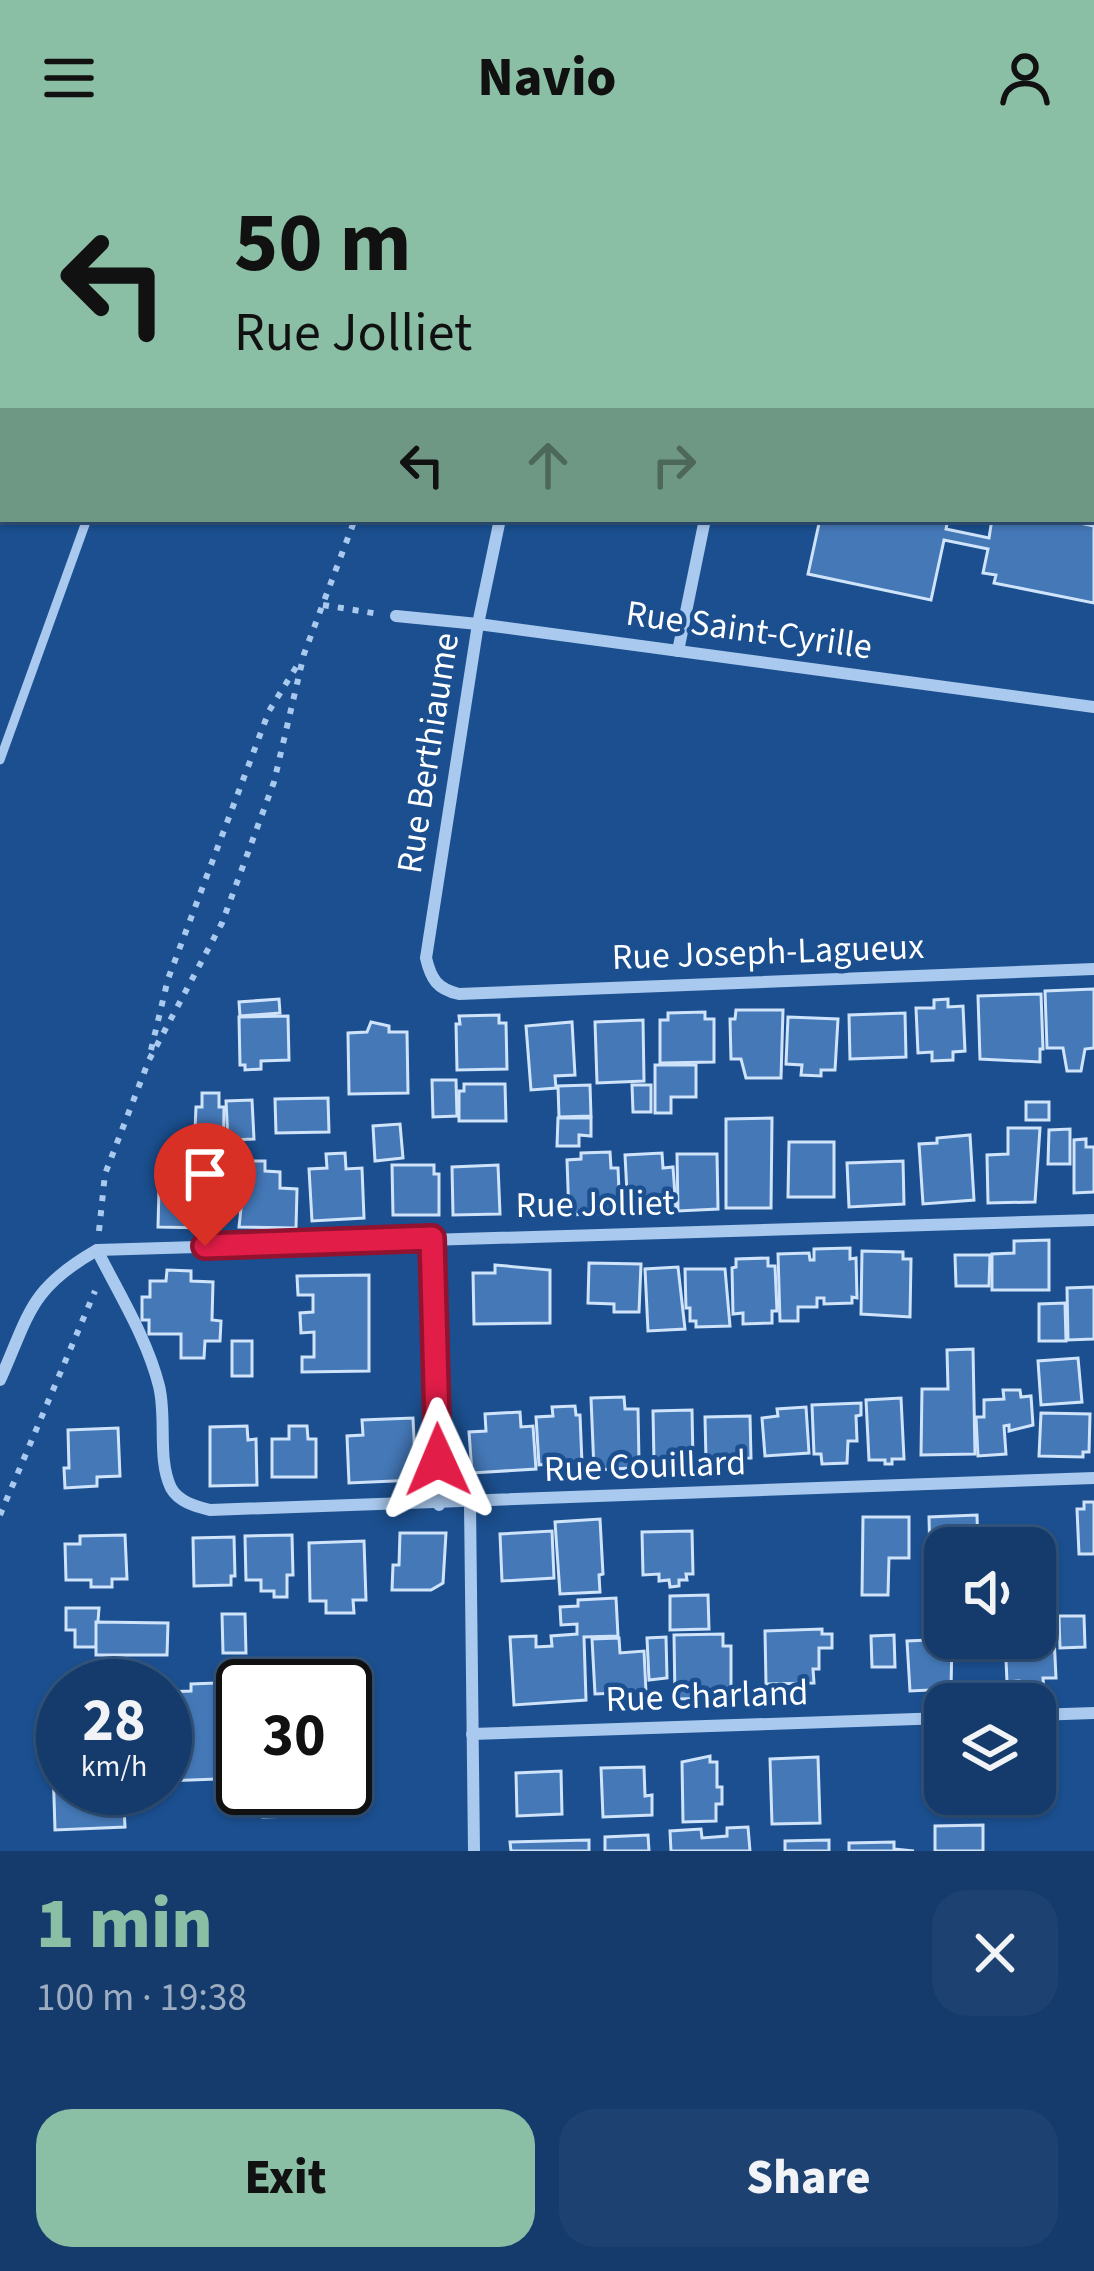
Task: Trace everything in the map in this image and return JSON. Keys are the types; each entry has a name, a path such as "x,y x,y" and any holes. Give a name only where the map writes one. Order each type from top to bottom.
{"street":[{"name":"Rue Berthiaume","path":"445,991 435,983 426,958 478,623 499,522"},
{"path":"678,651 704,522"},
{"name":"Rue Saint-Cyrille","path":"396,616 478,623 1094,707"},
{"name":"Rue Joseph-Lagueux","path":"445,991 1094,969"},
{"name":"Rue Jolliet","path":"97,1250 1094,1220"},
{"path":"432,1238 439,1505"},
{"path":"0,1380 36,1296 62,1270 97,1250"},
{"name":"Rue Couillard","path":"97,1250 146,1347 160,1389 166,1476 174,1494 210,1510 1094,1478"},
{"path":"470,1503 474,1851"},
{"path":"1056,1714 1094,1713"},
{"name":"Rue Charland","path":"472,1734 924,1719"}],"lane":[{"path":"0,760 86,522"}],"path":[{"path":"304,654 269,711 168,979 149,1060 222,923 274,782 304,654 354,522"},
{"path":"323,605 396,616"}],"building":[{"path":"819,522 947,522 946,529 989,538 992,522 1094,526 1094,603 994,583 996,575 983,573 988,549 944,540 931,600 808,574"},
{"path":"1094,989 1094,1048 1085,1049 1081,1071 1067,1071 1063,1048 1047,1048 1045,991"},
{"path":"1041,994 1040,1062 980,1059 978,996"},
{"path":"279,999 280,1013 240,1016 239,1002"},
{"path":"948,999 948,1007 963,1006 965,1051 953,1052 953,1060 932,1061 932,1052 918,1053 916,1008 934,1008 934,1000"},
{"path":"736,1010 783,1010 781,1078 746,1078 741,1059 731,1059 730,1019 735,1019"},
{"path":"705,1012 705,1019 714,1019 714,1062 660,1063 660,1020 668,1020 668,1013"},
{"path":"905,1013 906,1057 850,1059 849,1015"},
{"path":"499,1015 499,1023 506,1023 507,1069 457,1070 459,1016"},
{"path":"288,1016 289,1060 261,1061 261,1069 245,1070 240,1065 239,1017"},
{"path":"788,1017 838,1019 835,1070 821,1070 821,1076 801,1075 802,1065 786,1064"},
{"path":"643,1020 644,1081 597,1083 595,1022"},
{"path":"371,1022 389,1026 389,1032 407,1032 408,1093 349,1094 348,1033 367,1032"},
{"path":"572,1022 575,1075 555,1076 556,1088 531,1090 526,1026"},
{"path":"655,1065 696,1065 696,1097 671,1097 671,1113 655,1113"},
{"path":"432,1080 456,1080 457,1116 433,1117"},
{"path":"464,1084 505,1084 506,1121 459,1121 459,1091 464,1091"},
{"path":"590,1085 591,1116 559,1117 558,1086"},
{"path":"632,1085 651,1085 651,1112 633,1112"},
{"path":"202,1093 219,1093 219,1107 224,1107 223,1175 188,1175 188,1129 195,1130"},
{"path":"328,1098 329,1132 276,1133 275,1099"},
{"path":"252,1100 254,1139 228,1140 226,1101"},
{"path":"1026,1102 1049,1102 1049,1120 1026,1120"},
{"path":"558,1118 591,1118 591,1136 579,1135 579,1146 557,1146"},
{"path":"772,1118 771,1208 726,1208 726,1119"},
{"path":"400,1124 403,1158 375,1161 373,1126"},
{"path":"1008,1128 1040,1128 1035,1202 988,1203 987,1155 1008,1154"},
{"path":"1070,1129 1070,1164 1048,1164 1049,1130"},
{"path":"970,1135 974,1200 923,1204 919,1144"},
{"path":"1086,1139 1086,1147 1094,1147 1094,1192 1074,1193 1074,1140"},
{"path":"789,1142 834,1142 834,1197 788,1197"},
{"path":"610,1152 611,1168 618,1168 620,1213 569,1215 567,1160 581,1159 581,1153"},
{"path":"345,1153 346,1169 362,1168 364,1218 312,1221 309,1169 327,1168 326,1154"},
{"path":"662,1153 663,1168 673,1167 676,1209 628,1212 625,1155"},
{"path":"677,1154 717,1154 718,1209 678,1211"},
{"path":"246,1161 265,1161 265,1171 280,1172 280,1188 297,1189 296,1228 239,1227"},
{"path":"903,1161 904,1204 849,1207 847,1163"},
{"path":"392,1165 434,1165 434,1174 439,1174 439,1215 393,1215"},
{"path":"498,1165 500,1214 453,1215 452,1167"},
{"path":"159,1188 208,1190 207,1228 158,1227"},
{"path":"1049,1240 1049,1290 992,1290 992,1254 1014,1253 1014,1241"},
{"path":"850,1248 850,1259 856,1258 857,1298 852,1297 852,1303 824,1304 824,1298 817,1298 817,1307 798,1307 798,1321 780,1321 778,1254 809,1253 814,1260 814,1249"},
{"path":"862,1251 903,1252 903,1259 911,1259 910,1317 861,1314"},
{"path":"955,1255 990,1255 989,1286 956,1286"},
{"path":"768,1258 768,1266 775,1266 777,1311 772,1311 772,1323 743,1324 743,1313 733,1314 732,1268 736,1259"},
{"path":"589,1263 641,1264 639,1312 614,1312 614,1304 588,1303"},
{"path":"495,1265 550,1270 550,1323 474,1324 473,1273 495,1273"},
{"path":"678,1267 685,1329 648,1331 645,1269"},
{"path":"685,1269 725,1269 730,1326 696,1327 696,1321 690,1321"},
{"path":"167,1270 191,1271 191,1281 213,1282 212,1320 221,1321 220,1341 205,1341 204,1358 181,1358 181,1334 149,1334 149,1320 142,1320 142,1297 150,1297 150,1281 166,1281"},
{"path":"369,1275 369,1371 302,1372 302,1357 314,1357 314,1332 301,1333 300,1313 313,1312 313,1295 298,1295 297,1276"},
{"path":"1094,1287 1094,1339 1068,1340 1067,1288"},
{"path":"1065,1303 1066,1341 1039,1341 1039,1304"},
{"path":"232,1341 252,1341 252,1376 232,1376"},
{"path":"973,1349 975,1454 921,1455 922,1389 948,1389 947,1350"},
{"path":"1078,1358 1082,1402 1041,1405 1038,1361"},
{"path":"1003,1390 1031,1396 1033,1425 1009,1431 1009,1425 1004,1426 1006,1454 978,1456 976,1417 984,1417 984,1400 1004,1399"},
{"path":"624,1397 625,1409 638,1409 639,1461 633,1461 633,1468 594,1470 591,1398"},
{"path":"901,1398 904,1459 892,1459 892,1464 869,1460 866,1400"},
{"path":"861,1403 861,1415 856,1416 857,1441 848,1441 847,1463 822,1464 821,1454 814,1454 812,1405"},
{"path":"575,1406 580,1415 582,1463 575,1463 576,1469 551,1471 551,1464 539,1465 536,1417 553,1416 552,1407"},
{"path":"806,1407 809,1453 765,1456 762,1418 778,1416 777,1409"},
{"path":"692,1410 693,1461 654,1462 653,1411"},
{"path":"520,1412 521,1427 533,1426 536,1469 472,1473 469,1432 486,1431 485,1414"},
{"path":"1041,1413 1090,1414 1089,1452 1083,1452 1083,1457 1039,1456"},
{"path":"750,1416 751,1458 706,1459 705,1417"},
{"path":"413,1418 416,1480 349,1483 347,1436 363,1435 362,1420"},
{"path":"247,1426 248,1440 256,1439 257,1485 210,1486 210,1427"},
{"path":"289,1426 307,1426 308,1439 316,1439 316,1477 272,1477 272,1439 289,1439"},
{"path":"118,1428 120,1476 97,1477 97,1486 65,1488 68,1430"},
{"path":"1084,1502 1094,1502 1094,1554 1079,1554 1077,1509 1084,1509"},
{"path":"977,1515 977,1527 929,1527 929,1517"},
{"path":"863,1517 909,1517 909,1558 889,1558 888,1595 862,1595"},
{"path":"600,1519 600,1592 560,1594 555,1522"},
{"path":"552,1531 554,1578 502,1581 500,1534"},
{"path":"692,1531 693,1574 686,1574 687,1580 670,1587 669,1580 659,1581 659,1574 643,1575 642,1532"},
{"path":"400,1533 446,1533 443,1583 431,1590 392,1590"},
{"path":"125,1535 127,1579 112,1579 112,1587 91,1587 91,1580 66,1580 65,1544 80,1544 80,1536"},
{"path":"292,1535 293,1575 287,1575 287,1597 274,1597 274,1591 261,1591 261,1580 246,1580 245,1536"},
{"path":"234,1537 231,1585 194,1586 193,1538"},
{"path":"364,1541 366,1600 353,1600 354,1613 326,1613 326,1601 310,1601 309,1543"},
{"path":"708,1595 709,1629 670,1630 670,1596"},
{"path":"616,1598 618,1636 584,1637 586,1700 514,1705 510,1637 536,1636 536,1647 552,1646 551,1636 577,1634 577,1624 561,1625 560,1607 578,1606 578,1600"},
{"path":"66,1608 99,1608 96,1647 75,1647 75,1630 66,1630"},
{"path":"222,1614 245,1614 246,1653 223,1653"},
{"path":"1059,1616 1084,1616 1085,1647 1060,1648"},
{"path":"96,1622 168,1623 167,1655 96,1655"},
{"path":"822,1629 822,1634 832,1634 832,1648 819,1648 814,1683 766,1684 765,1631"},
{"path":"723,1634 723,1646 731,1646 731,1698 675,1699 674,1635"},
{"path":"894,1635 895,1667 872,1667 871,1636"},
{"path":"666,1637 667,1678 649,1680 647,1638"},
{"path":"619,1638 620,1653 644,1651 646,1692 595,1694 592,1639"},
{"path":"924,1640 924,1659 952,1659 951,1683 924,1683 924,1690 910,1691 907,1641"},
{"path":"1006,1659 1055,1659 1056,1678 1043,1678 1043,1683 1007,1682"},
{"path":"216,1683 216,1779 192,1780 192,1684"},
{"path":"710,1756 710,1762 717,1762 717,1787 722,1787 716,1821 683,1822 682,1762"},
{"path":"818,1757 820,1823 772,1824 770,1759"},
{"path":"644,1767 645,1796 652,1795 652,1815 603,1817 601,1768"},
{"path":"561,1771 562,1814 517,1816 516,1773"},
{"path":"55,1815 124,1815 125,1827 55,1830"},
{"path":"983,1825 983,1851 935,1851 935,1826"},
{"path":"748,1827 750,1851 671,1851 670,1831 701,1829 702,1838 727,1836 727,1828"},
{"path":"648,1835 649,1851 605,1851 605,1837"},
{"path":"589,1840 589,1851 511,1851 510,1842"},
{"path":"829,1840 829,1851 785,1851 785,1841"},
{"path":"894,1842 894,1849 914,1851 849,1851 849,1843"}],"route":[{"path":"205,1246 432,1238 438,1460"}]}
